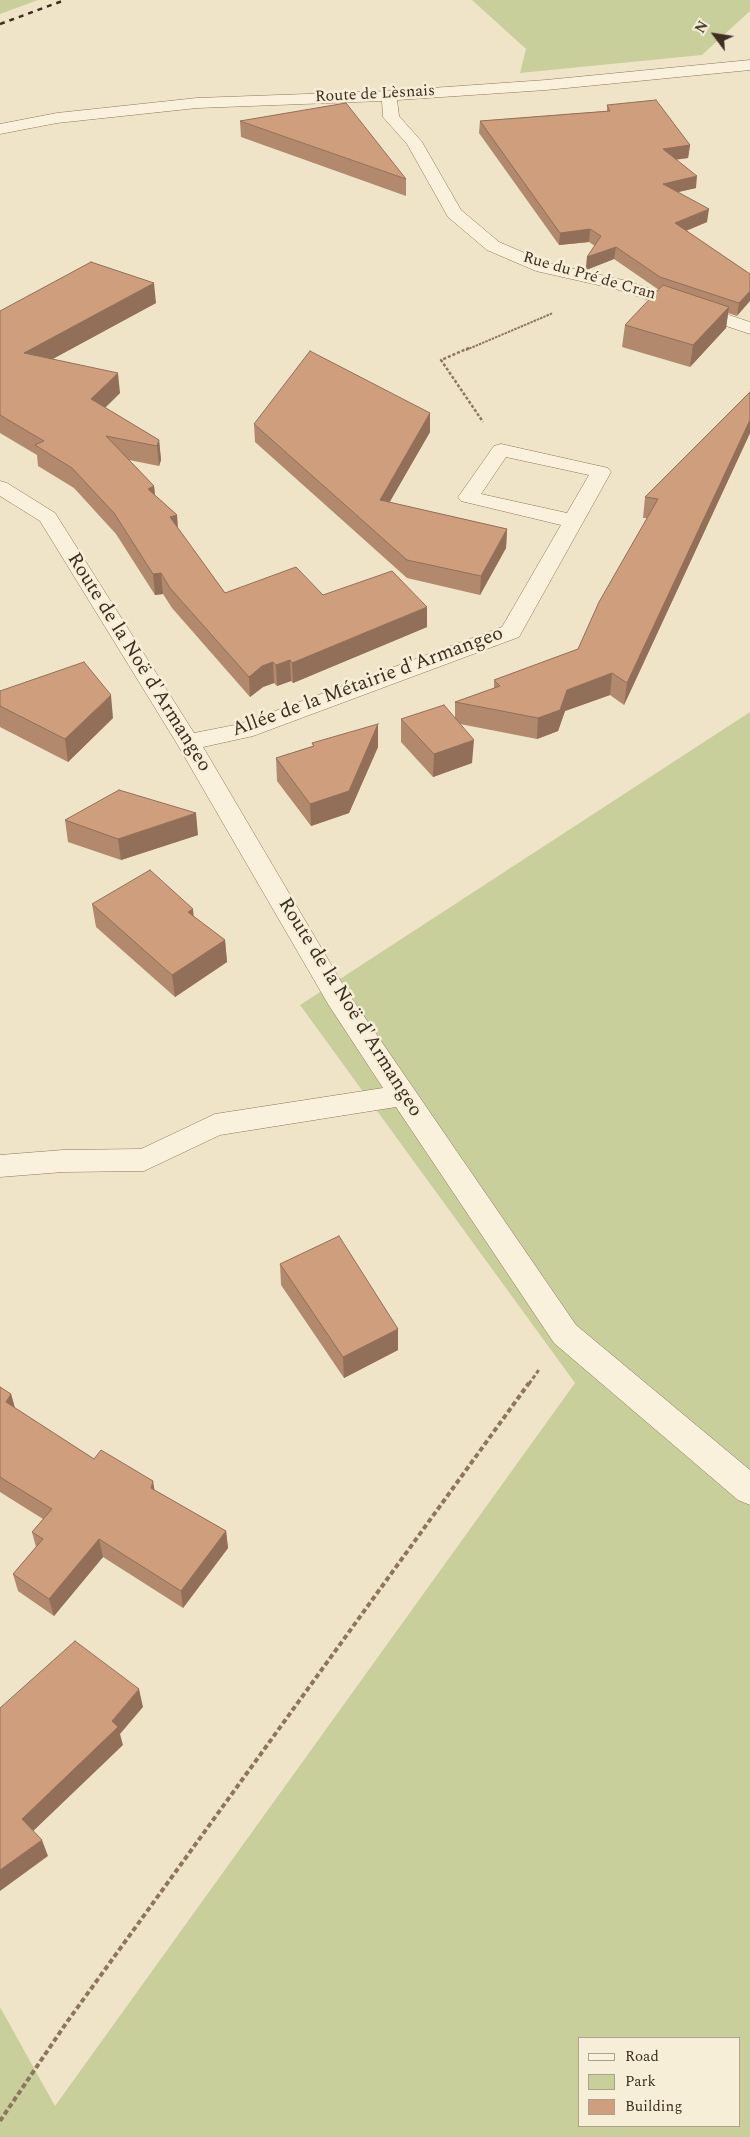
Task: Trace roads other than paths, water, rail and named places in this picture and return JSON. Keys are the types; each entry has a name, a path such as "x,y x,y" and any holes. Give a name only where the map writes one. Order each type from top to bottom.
{"street":[{"name":"Route de Lèsnais","path":"0,129 57,118 197,103 389,96 546,85 750,66"},
{"name":"Rue du Pré de Cran","path":"389,96 391,116 414,142 454,213 493,246 542,267 621,285 750,328"},
{"name":"Allée de la Métairie d'Armangeo","path":"188,742 245,731 511,632 601,472 502,450 468,497 573,521"},
{"name":"Route de la Noë d'Armangeo","path":"0,487 48,517 188,742 337,997 565,1334 750,1490"},
{"path":"0,1166 63,1161 144,1160 215,1125 404,1095"}],"railway":[{"path":"0,24 65,0"}]}
